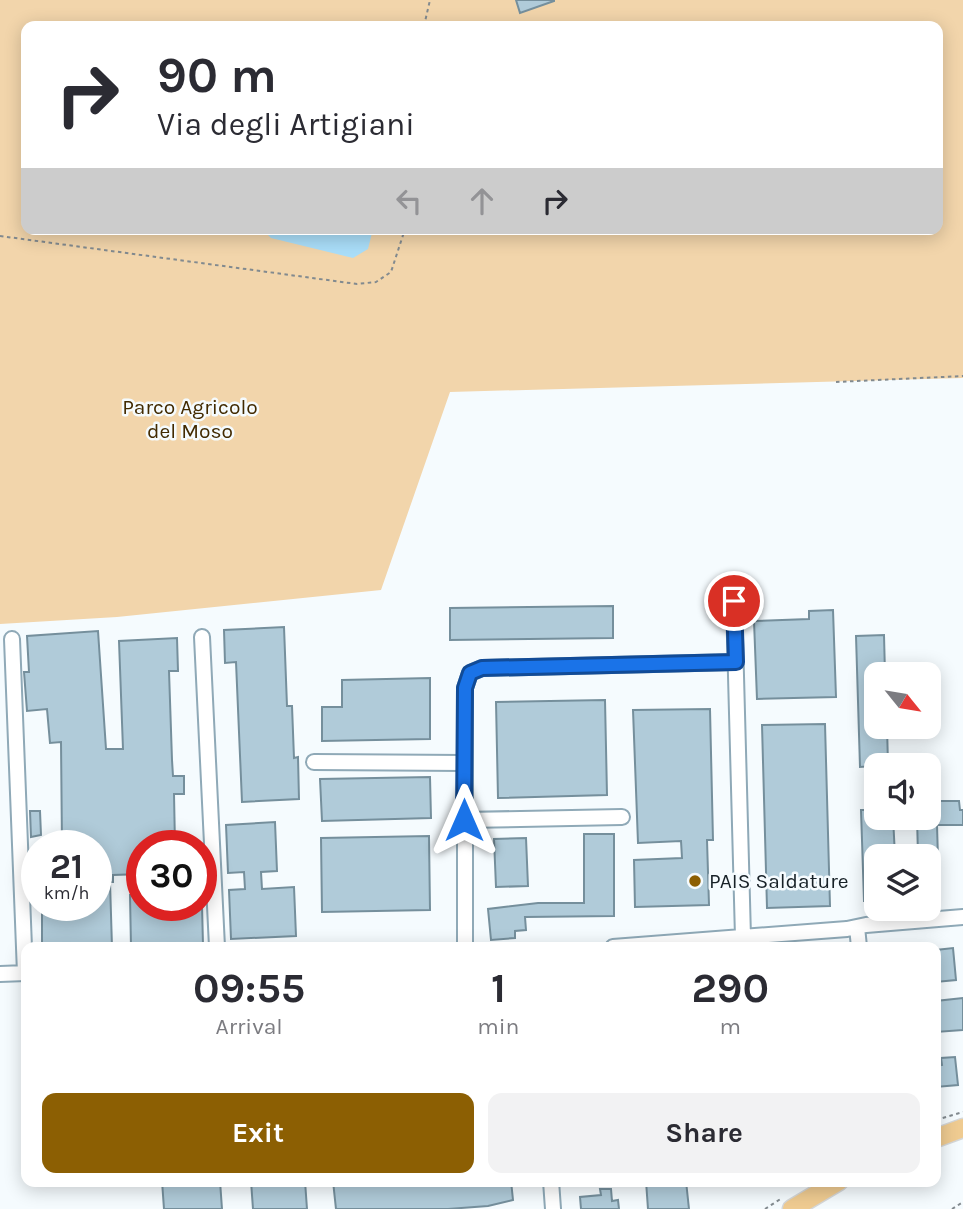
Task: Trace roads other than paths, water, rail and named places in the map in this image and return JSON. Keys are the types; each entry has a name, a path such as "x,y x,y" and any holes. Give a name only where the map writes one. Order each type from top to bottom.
{"main road":[{"path":"941,1136 963,1128"},
{"path":"792,1209 829,1187"}],"street":[{"path":"734,601 743,937"},
{"path":"202,637 218,942"},
{"path":"12,639 25,942"},
{"path":"465,942 465,688 470,673 477,669 736,662"},
{"path":"314,762 464,763"},
{"path":"464,820 622,817"},
{"path":"678,942 963,917"},
{"path":"857,927 858,942"},
{"path":"0,974 21,973"},
{"path":"551,1187 553,1209"}],"water":[{"path":"268,235 372,235 368,249 353,258 271,238"}],"place":[{"name":"PAIS Saldature","path":"695,881"}],"park label":[{"name":"Parco Agricolo del Moso","path":"190,419"}]}
